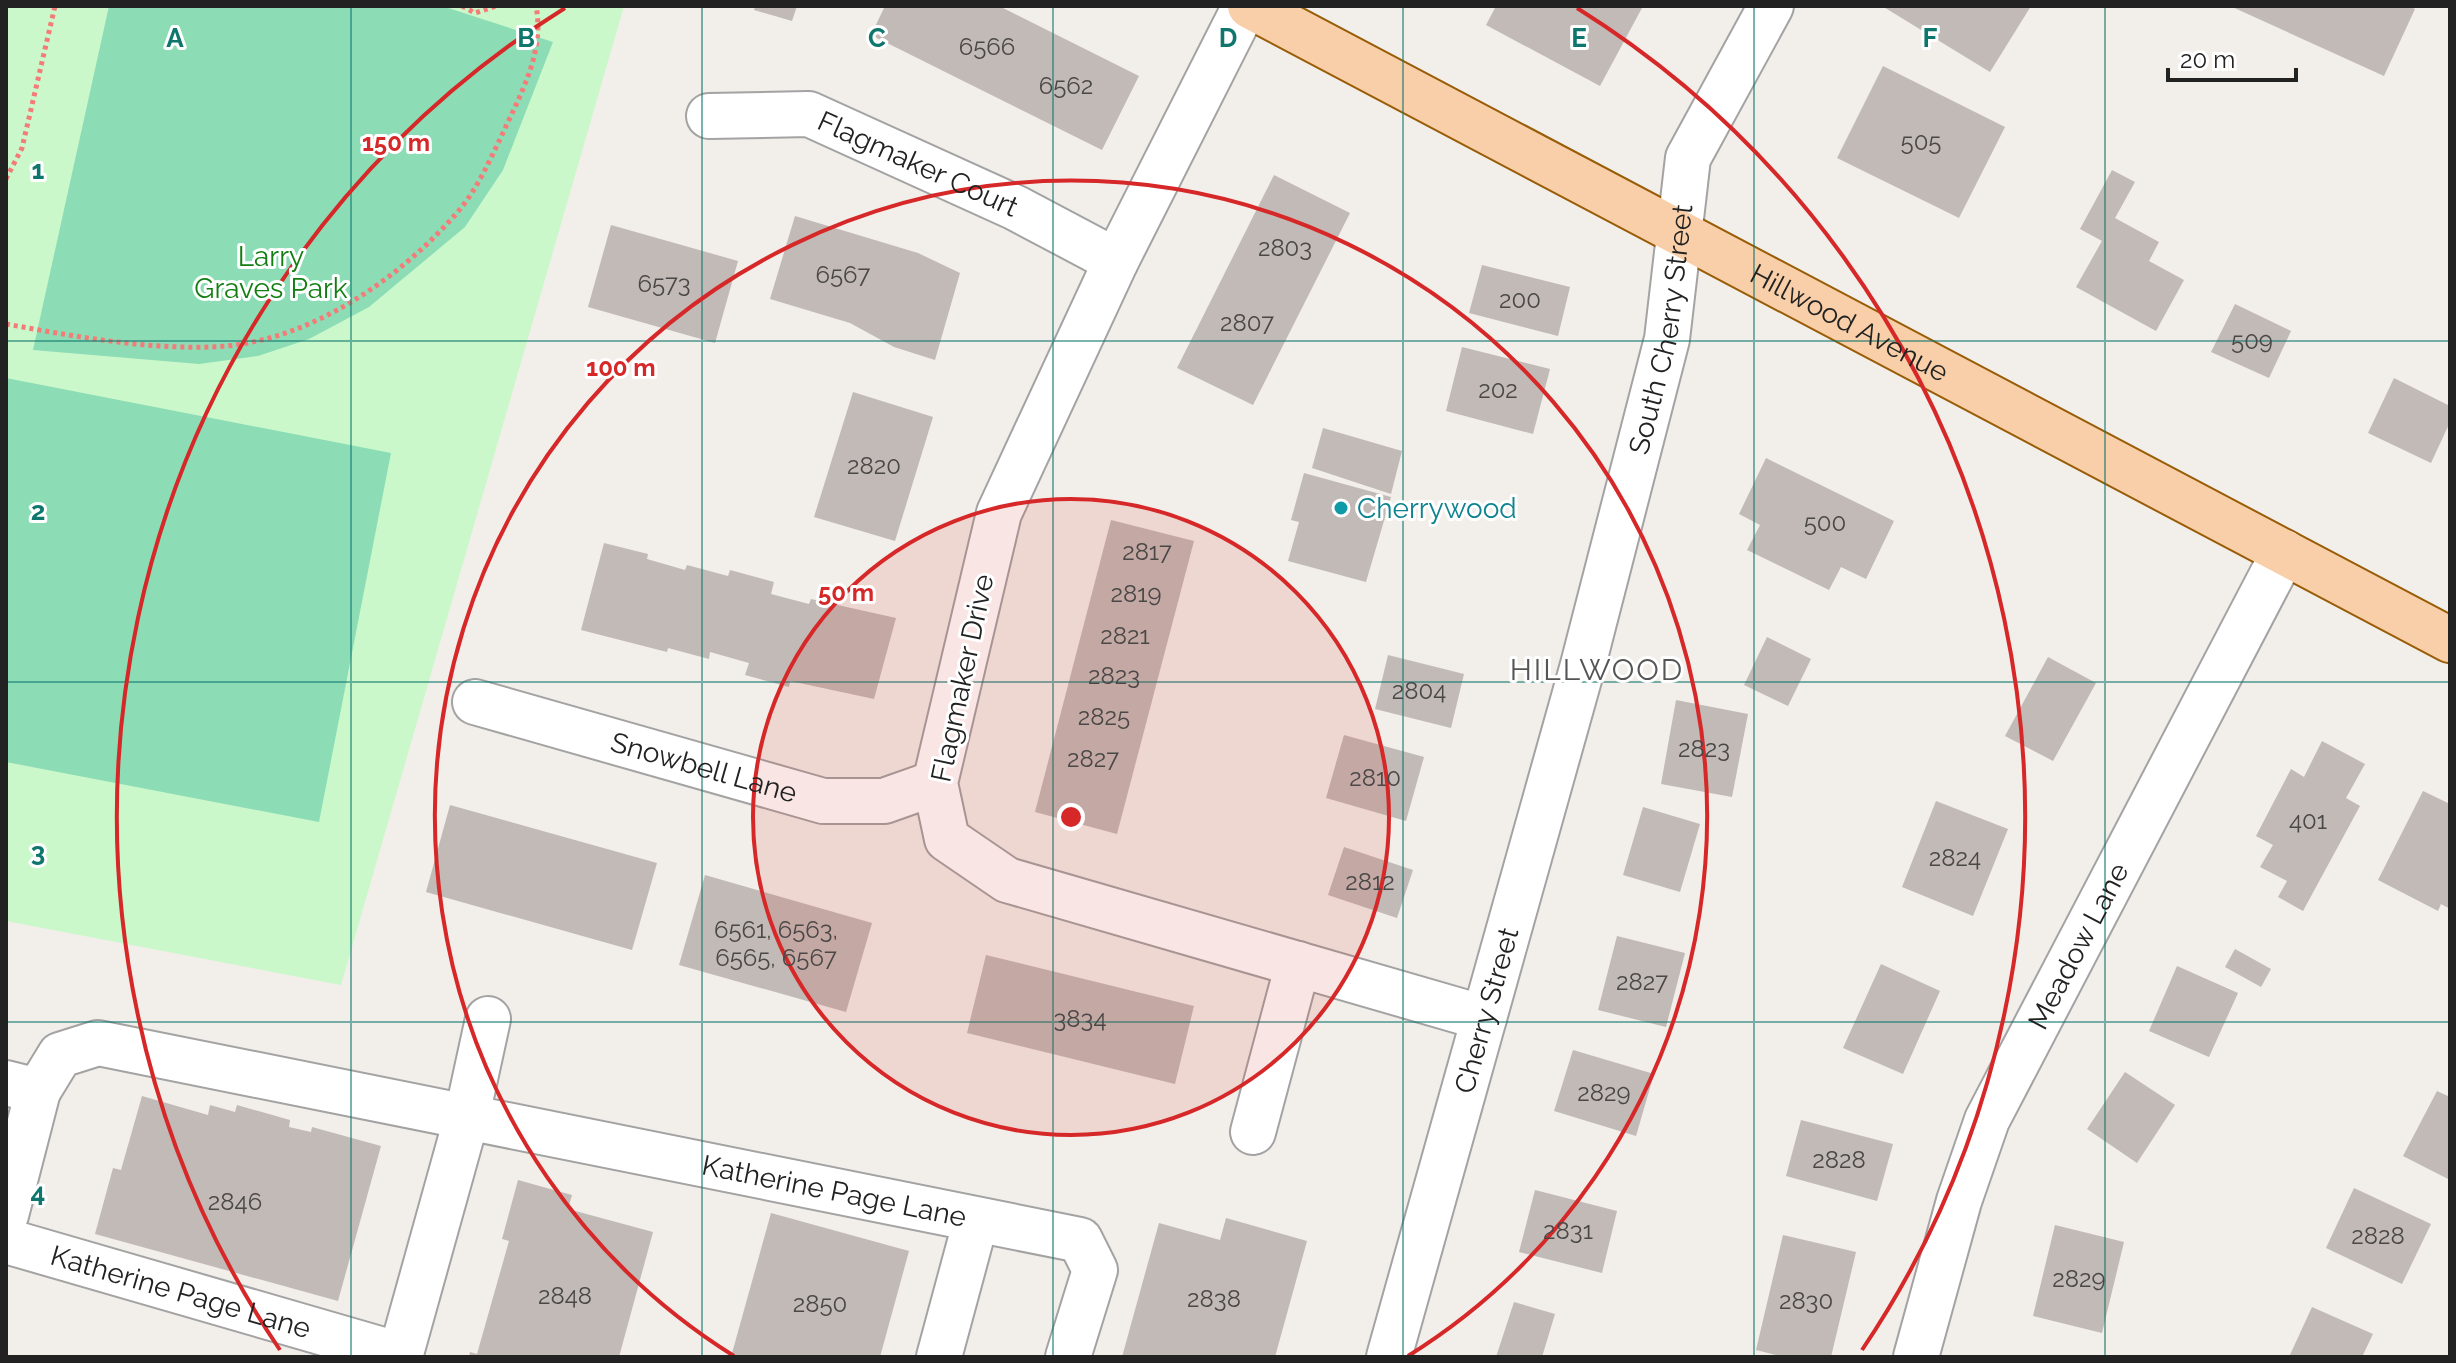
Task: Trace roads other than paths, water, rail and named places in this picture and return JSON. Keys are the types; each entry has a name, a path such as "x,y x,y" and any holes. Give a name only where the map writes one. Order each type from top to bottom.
{"main road":[{"name":"Hillwood Avenue","path":"1248,6 1678,230 2450,640"}],"street":[{"name":"Flagmaker Drive","path":"1248,6 1116,261 999,513 935,783 947,839 1007,880 1484,1018"},
{"name":"South Cherry Street","path":"1583,665 1667,339 1688,158 1771,6"},
{"name":"Flagmaker Court","path":"709,116 809,114 1016,208 1116,261"},
{"name":"Meadow Lane","path":"1916,1357 1959,1201 1987,1120 2284,552"},
{"name":"Cherry Street","path":"1389,1357 1583,665"},
{"name":"Snowbell Lane","path":"475,702 823,801 884,801 935,783"},
{"path":"1253,1132 1298,964"},
{"path":"466,1120 488,1019"},
{"name":"Katherine Page Lane","path":"6,1215 22,1087 60,1055 98,1043 466,1120 1080,1240 1095,1270 1068,1357"},
{"name":"Katherine Page Lane","path":"6,1241 400,1356 466,1120"},
{"path":"939,1357 976,1220"}],"place":[{"name":"Cherrywood","path":"1341,508"}],"district":[{"name":"HILLWOOD","path":"1597,670"}],"park label":[{"name":"Larry Graves Park","path":"271,272"}]}
